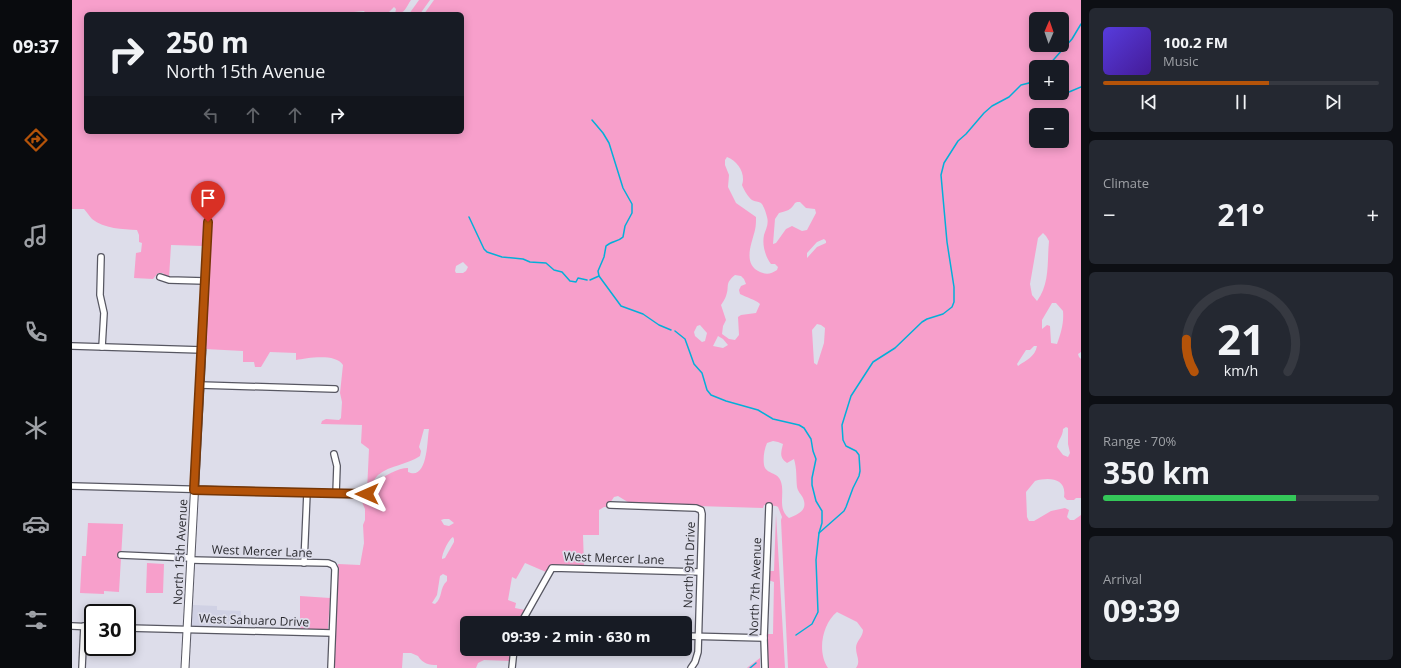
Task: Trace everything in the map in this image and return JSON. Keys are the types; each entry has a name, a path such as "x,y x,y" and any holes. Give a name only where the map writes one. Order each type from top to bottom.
{"street":[{"name":"North 15th Avenue","path":"185,668 208,222"},
{"path":"101,257 100,295 104,313 102,346"},
{"path":"160,277 169,280 205,281"},
{"path":"72,346 202,350"},
{"path":"200,385 335,389"},
{"path":"334,454 337,466 336,494"},
{"path":"72,486 367,494"},
{"path":"304,563 307,493"},
{"name":"North 9th Drive","path":"610,505 696,508 701,510 697,657 691,668"},
{"name":"North 7th Avenue","path":"765,668 764,638 769,506"},
{"name":"West Mercer Lane","path":"121,555 333,565 335,569 332,633"},
{"name":"West Mercer Lane","path":"525,616 552,568 700,572"},
{"path":"72,626 84,626 82,668"},
{"name":"West Sahuaro Drive","path":"136,628 332,633"},
{"path":"331,668 332,633"},
{"path":"692,636 764,638"},
{"path":"512,668 513,656"}],"shaded area":[{"path":"72,0 411,0 402,12 395,12 396,9 394,7 389,12 84,12 84,134 464,134 464,12 425,12 434,0 1081,0 1081,352 1078,354 1081,359 1081,498 1067,500 1064,497 1063,486 1056,480 1051,479 1035,481 1026,492 1027,517 1029,521 1034,521 1051,511 1065,508 1069,510 1067,517 1070,520 1074,520 1081,515 1081,668 856,668 858,661 856,646 863,630 857,622 837,612 828,624 823,638 823,654 828,668 788,668 782,517 778,507 764,505 763,508 631,504 618,496 614,497 610,503 610,507 604,507 599,510 599,535 583,535 584,565 552,565 546,572 525,563 516,579 512,577 508,600 516,603 515,608 525,610 522,616 460,616 460,656 510,656 510,661 484,660 478,663 476,668 437,668 437,665 426,664 418,656 411,653 403,653 402,668 334,668 338,564 360,565 364,543 363,525 365,520 365,509 359,495 370,494 379,480 395,471 408,468 408,472 415,473 419,471 423,465 427,450 429,429 424,429 419,447 421,451 420,456 378,475 367,491 369,449 361,443 362,425 321,424 322,421 326,419 339,420 341,418 342,402 340,393 343,365 339,361 321,357 296,360 296,353 270,352 261,367 255,367 254,362 243,362 243,351 205,349 211,221 204,221 203,246 171,245 169,278 163,273 158,273 153,279 134,278 136,253 141,252 142,243 139,242 137,230 114,228 102,225 92,219 84,209 72,209","holes":["727,157 738,165 742,172 742,185 745,191 752,200 761,203 767,215 768,222 763,239 764,250 771,264 775,264 778,267 777,270 769,274 760,272 751,264 750,253 756,217 736,203 728,187 729,175 725,165 725,160","797,202 800,202 806,208 815,209 816,213 807,230 802,231 792,226 786,229 776,243 773,244 775,219 779,213 787,211","1043,233 1049,241 1046,280 1037,301 1032,295 1030,284 1038,238","824,239 826,241 826,243 817,247 807,258 807,253 817,242","463,262 468,267 463,273 456,273 456,266","735,275 741,276 746,284 741,286 739,290 740,294 760,304 756,313 741,315 738,317 739,335 735,340 729,339 722,334 723,326 726,320 721,305 727,293 728,283","1052,303 1056,303 1063,311 1062,328 1057,344 1051,343 1050,326 1047,325 1042,329 1042,320","817,324 825,328 824,343 817,365 814,363 812,330","700,325 707,333 705,341 702,342 695,336 694,332 697,326","718,336 728,345 723,348 713,346","1034,346 1037,346 1032,356 1018,366 1017,364 1026,350 1030,350","1066,427 1068,428 1068,444 1070,453 1068,457 1063,455 1057,447 1063,429","773,441 783,444 781,455 784,461 787,463 794,459 797,487 804,502 802,511 789,518 785,514 782,506 781,482 777,476 767,470 764,465 765,448 767,443","444,519 449,519 454,523 449,526 444,525 441,520","453,537 454,542 445,558 442,559 446,546","443,574 447,576 447,581 435,604 432,603 437,595 440,576"]},
{"path":"419,0 430,0 421,12 410,12"},
{"path":"776,514 785,668 767,668 768,634 773,634 774,582 768,580 768,571 774,571"},
{"path":"88,523 123,524 119,592 104,591 104,594 80,593 82,556 86,556"},
{"path":"147,563 164,564 163,593 146,593"},
{"path":"300,596 330,598 328,629 300,629"},
{"path":"193,605 217,606 217,610 241,611 241,628 191,627"},
{"path":"760,658 760,668 747,668 748,667"}],"waterway":[{"path":"1053,60 1072,39 1081,24"},
{"path":"819,533 844,511 859,476 859,455 856,451 846,446 843,440 842,425 851,396 873,362 895,348 922,322 943,314 952,307 954,302 954,287 947,242 941,175 944,163 958,141 984,113 992,106 1009,97 1021,85 1029,83"},
{"path":"1069,92 1081,87"},
{"path":"592,120 609,143 623,188 632,204 632,213 625,226 623,237 606,246 604,257 598,271 599,276 621,306 643,314 659,325 671,330"},
{"path":"469,217 484,249 487,252 502,257 546,263 554,270 562,272 570,281 576,282 578,278 587,280"},
{"path":"590,280 599,276"},
{"path":"675,331 685,339 694,364 702,373 707,390 711,395 758,410 773,419 799,425 804,428 811,439 816,459 812,485 816,501 822,511 822,523 819,533 816,560 818,612 812,624 796,635"},
{"path":"750,668 756,663"}],"route":[{"path":"208,222 194,490 367,494"}]}
